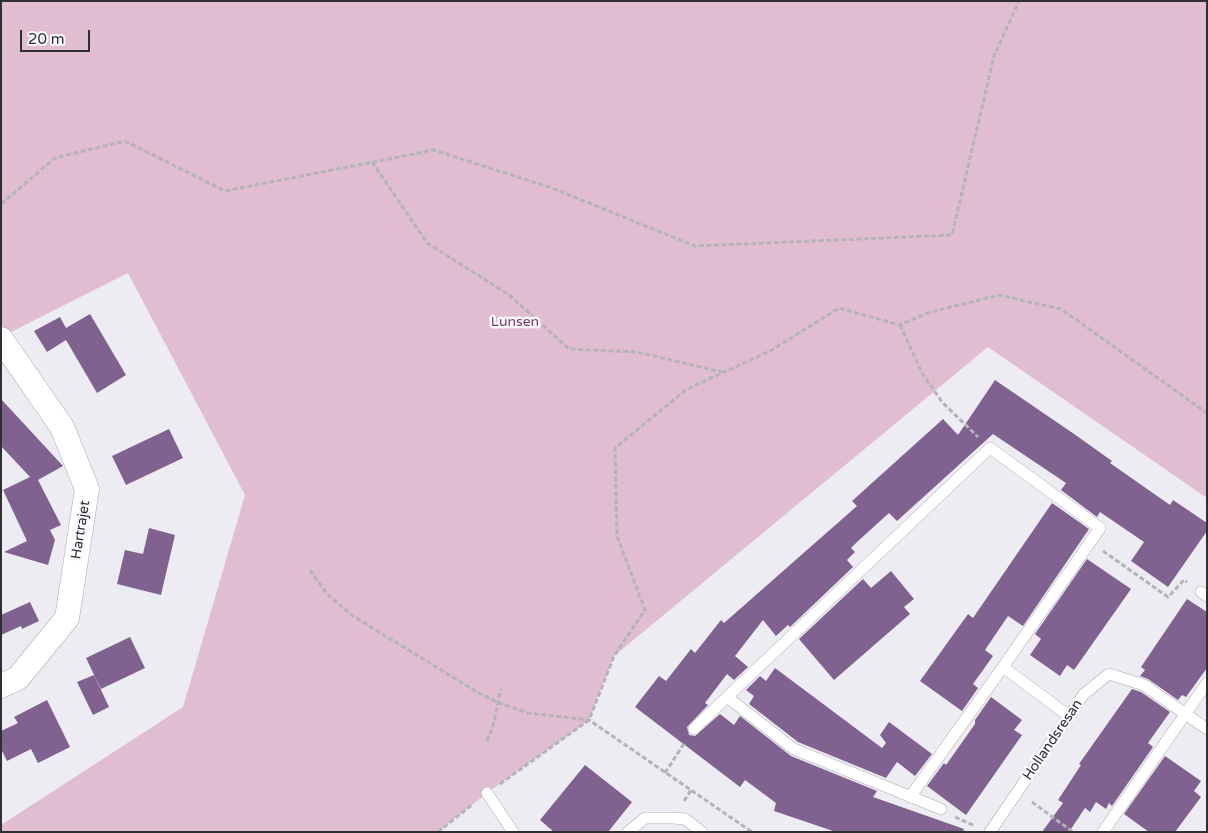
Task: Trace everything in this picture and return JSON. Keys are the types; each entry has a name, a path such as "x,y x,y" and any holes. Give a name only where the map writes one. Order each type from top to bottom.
{"street":[{"name":"Hartrajet","path":"1,339 62,427 87,489 67,618 18,678 1,686"}],"lane":[{"path":"694,729 990,448 1100,528 1003,668 910,797"},
{"path":"1003,668 1069,716"},
{"name":"Hollandsresan","path":"985,830 1017,791 1084,694 1110,674 1144,685 1207,729"},
{"path":"1103,832 1207,684"},
{"path":"727,697 794,749 941,810"},
{"path":"487,793 513,832"},
{"path":"628,832 645,818 686,819 702,832"}],"path":[{"path":"1,204 55,158 125,141 225,191 434,150 552,188 695,246 952,235 994,56 1018,1"},
{"path":"372,162 427,243 508,294 569,349 637,352 723,373"},
{"path":"438,832 487,793 589,720 614,656 645,610 617,536 615,448 687,389 770,351 839,308 900,325 927,313 999,295 1061,308 1207,412"},
{"path":"900,325 922,372 942,402 990,448"},
{"path":"1090,542 1168,597 1184,580 1204,594"},
{"path":"310,570 327,594 353,616 497,702 528,713 589,720 752,832"},
{"path":"486,741 494,726 497,702 501,689"},
{"path":"665,773 694,729"},
{"path":"1017,791 1073,832"},
{"path":"941,810 985,830"}],"green space":[{"name":"Lunsen","path":"1,1 1207,1 1207,498 988,347 614,656 589,720 487,793 438,832 1,832 1,825 183,707 245,495 128,273 1,337"}],"building":[{"path":"90,314 126,375 97,393 66,340 47,352 34,331 60,317 66,328"},
{"path":"995,380 1112,461 1110,463 1170,505 1173,500 1207,523 1207,531 1168,587 1131,561 1144,542 1100,512 1097,517 1061,490 1066,483 993,434 897,521 889,513 857,542 851,548 855,552 847,560 853,567 790,627 788,625 776,636 763,620 735,656 748,667 734,680 727,674 705,703 708,705 687,727 689,735 695,736 720,714 734,725 740,716 791,756 877,791 873,797 964,829 963,832 836,832 774,811 776,803 745,780 740,787 635,707 659,676 666,681 691,649 695,653 721,620 724,623 857,506 852,501 943,419 958,435"},
{"path":"1,399 63,466 38,480 61,525 50,530 55,540 48,565 4,552 27,541 3,490 30,477 1,446"},
{"path":"169,429 183,458 126,485 112,456"},
{"path":"1052,503 1089,529 1023,626 1008,616 985,650 993,656 973,684 978,688 962,711 920,681 968,614 973,618"},
{"path":"149,528 175,535 161,595 117,584 125,550 143,554"},
{"path":"1087,559 1131,589 1074,670 1067,665 1060,676 1030,655 1041,639 1035,634"},
{"path":"891,571 914,599 904,607 910,614 834,680 799,639 863,579 871,588"},
{"path":"1187,599 1207,612 1207,668 1186,697 1182,695 1178,700 1148,679 1140,676 1145,670 1141,667"},
{"path":"30,602 39,621 22,629 21,626 1,635 1,615"},
{"path":"130,637 145,668 101,689 86,658"},
{"path":"775,668 882,748 886,743 880,735 889,722 932,754 915,776 897,762 886,778 798,742 749,704 754,696 746,690 760,676 766,681"},
{"path":"94,675 109,707 93,715 77,682"},
{"path":"1132,689 1141,692 1170,712 1148,743 1153,747 1112,806 1109,803 1106,809 1096,802 1090,812 1085,808 1069,832 1042,832 1063,803 1058,800 1081,765 1079,764"},
{"path":"991,697 1022,720 1014,730 1022,735 966,815 927,786 944,763 946,765 975,724 975,720"},
{"path":"47,700 70,747 38,763 31,749 7,761 1,749 1,731 18,723 14,717"},
{"path":"1165,756 1201,781 1194,791 1201,797 1175,832 1149,832 1124,814"},
{"path":"585,765 632,802 608,832 554,832 540,820"}]}
